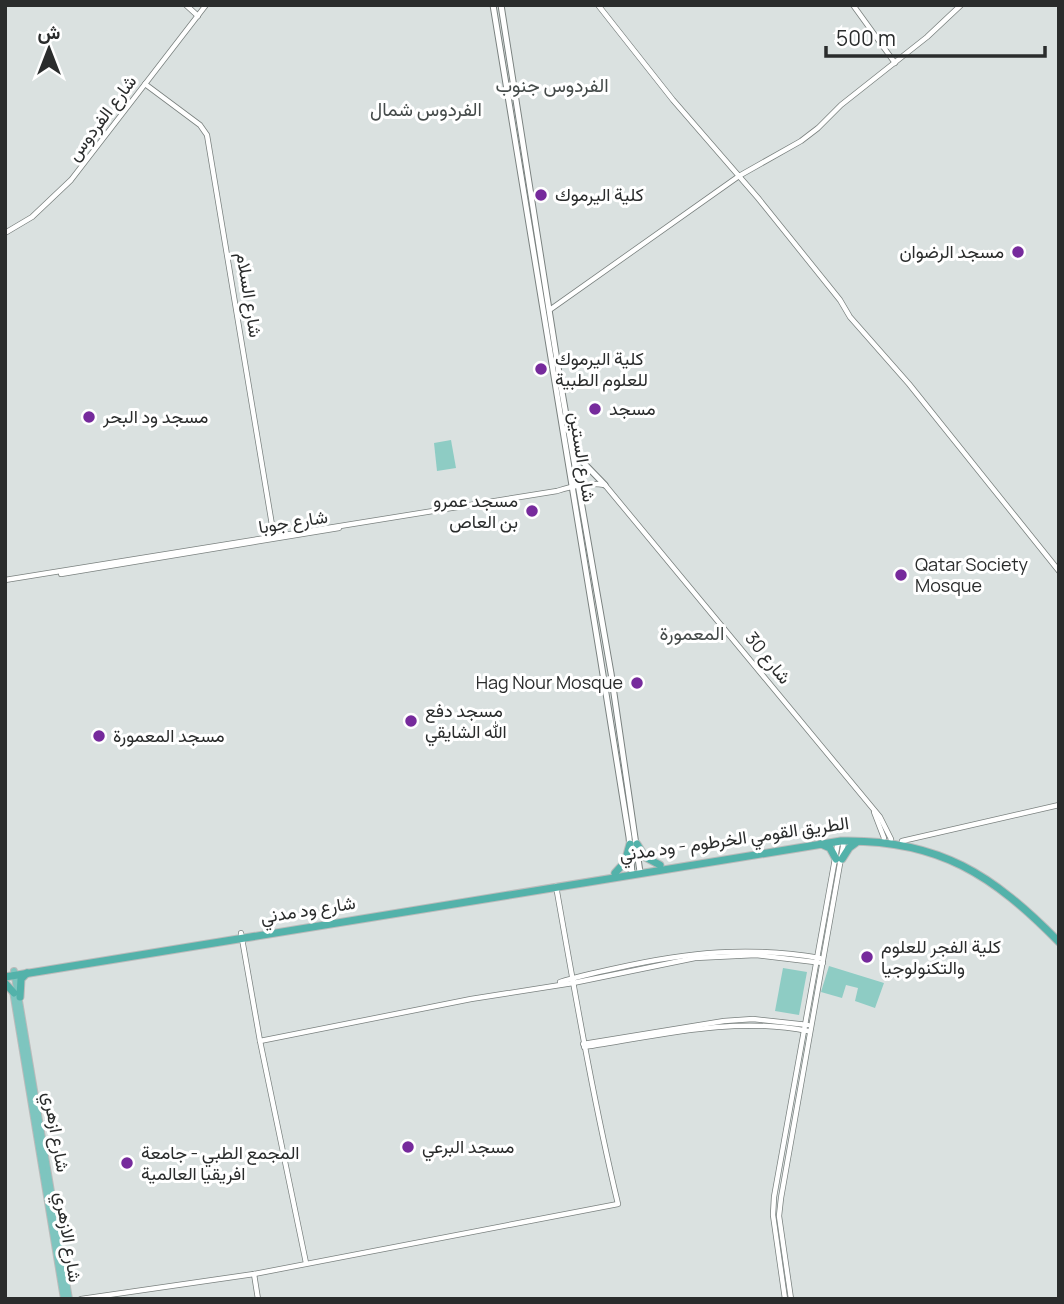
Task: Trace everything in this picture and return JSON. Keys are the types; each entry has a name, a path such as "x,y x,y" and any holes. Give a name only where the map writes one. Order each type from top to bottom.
{"highway":[{"path":"632,837 649,860 660,865"},
{"path":"616,874 625,862 632,837"},
{"name":"الطريق القومي الخرطوم - ود مدني","path":"635,871 835,837 902,841 947,855 984,873 1016,895 1059,937"},
{"path":"817,843 830,848 839,859 860,841"},
{"name":"الطريق القومي الخرطوم - ود مدني","path":"635,871 817,843 860,841 895,844 920,849 974,871 1015,900 1059,942"},
{"path":"616,874 635,871"},
{"name":"الطريق القومي الخرطوم - ود مدني","path":"594,876 616,874"},
{"name":"شارع ود مدني","path":"10,974 616,874"},
{"name":"شارع ود مدني","path":"10,974 594,876"},
{"path":"17,995 21,979 30,972"},
{"path":"5,983 17,995"}],"main road":[{"name":"شارع الستين","path":"493,5 572,488 604,659 610,666 635,871"},
{"name":"شارع الستين","path":"500,5 551,309 562,391 581,486 604,659 602,668 632,837"},
{"path":"495,18 503,17"},
{"path":"575,454 605,485"},
{"path":"602,668 610,666"},
{"path":"10,974 17,995"},
{"name":"شارع ازهري","path":"17,995 67,1299"}],"street":[{"path":"186,5 198,16"},
{"name":"شارع الفردوس","path":"5,233 32,217 62,191 88,161 206,5"},
{"path":"598,5 1059,571"},
{"path":"853,5 895,62"},
{"path":"551,309 739,176 801,141 826,121 841,104 961,5"},
{"name":"شارع السلام","path":"145,84 200,125 207,135 274,537"},
{"path":"572,488 605,485"},
{"name":"شارع 30","path":"605,485 883,821 887,839"},
{"name":"شارع جوبا","path":"5,582 572,488"},
{"path":"902,841 1059,805"},
{"path":"785,1299 773,1209 809,1028 841,841"},
{"path":"81,1299 254,1274 618,1204 601,1117 583,1045 556,886"},
{"path":"241,935 306,1263"},
{"path":"260,1041 572,981 634,964 707,952 753,950 821,960"},
{"path":"583,1045 724,1021 753,1019 809,1028"},
{"path":"791,1299 779,1211 809,1028"},
{"path":"254,1274 258,1299"}],"shaded area":[{"path":"451,440 456,468 437,471 434,443"},
{"path":"829,966 884,983 875,1008 855,1001 858,988 846,985 842,998 821,992"},
{"path":"783,968 807,972 799,1015 775,1011"}],"place":[{"name":"كلية اليرموك","path":"541,195"},
{"name":"مسجد الرضوان","path":"1018,252"},
{"name":"كلية اليرموك للعلوم الطبية","path":"541,369"},
{"name":"مسجد","path":"595,409"},
{"name":"مسجد ود البحر","path":"89,417"},
{"name":"مسجد عمرو بن العاص","path":"532,511"},
{"name":"Qatar Society Mosque","path":"901,575"},
{"name":"Hag Nour Mosque","path":"637,683"},
{"name":"مسجد دفع الله الشايقي","path":"411,721"},
{"name":"مسجد المعمورة","path":"99,736"},
{"name":"كلية الفجر للعلوم والتكنولوجيا","path":"867,957"},
{"name":"مسجد البرعي","path":"408,1147"},
{"name":"المجمع الطبي - جامعة افريقيا العالمية","path":"127,1163"}],"district":[{"name":"الفردوس جنوب","path":"552,85"},
{"name":"الفردوس شمال","path":"426,109"},
{"name":"المعمورة","path":"692,633"}]}
